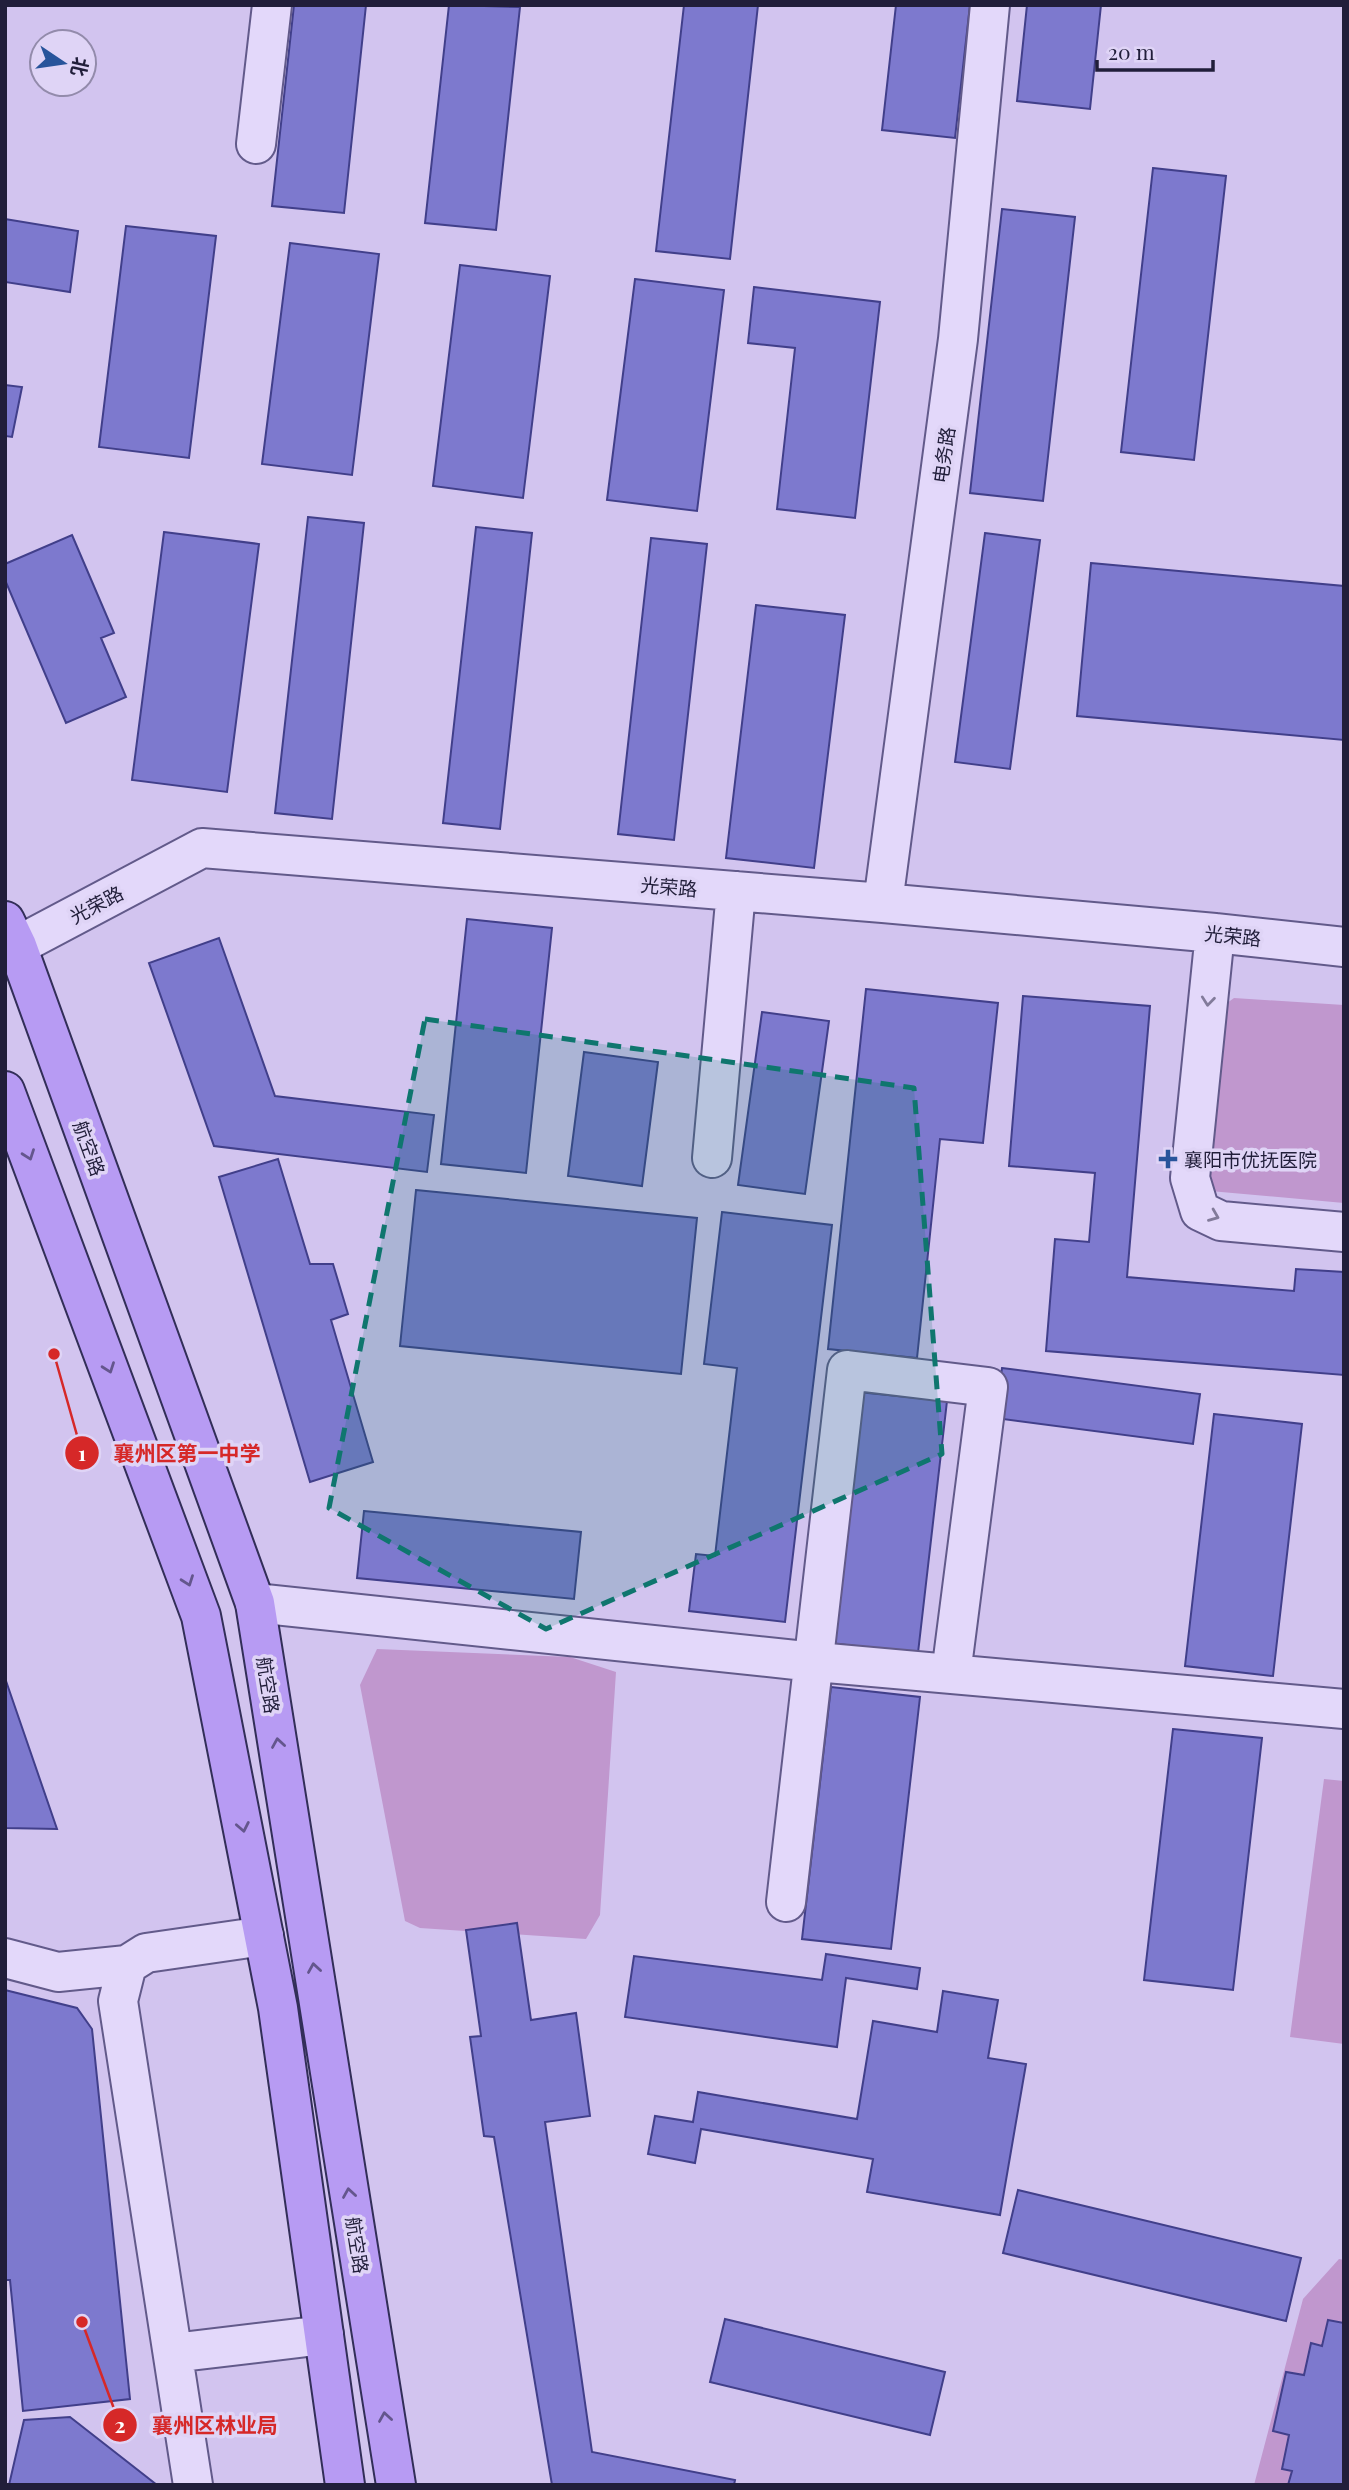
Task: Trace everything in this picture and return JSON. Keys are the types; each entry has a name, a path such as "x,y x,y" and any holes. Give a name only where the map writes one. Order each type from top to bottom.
{"main road":[{"name":"航空路","path":"11,934 256,1603 396,2485"},
{"path":"5,1091 201,1616 278,2008 345,2485"}],"street":[{"path":"256,144 272,5"},
{"name":"电务路","path":"883,903 958,339 990,5"},
{"name":"光荣路","path":"11,934 202,848 883,903 1344,947"},
{"path":"712,1158 736,891"},
{"path":"1215,933 1190,1178 1200,1211 1221,1221 1344,1232"},
{"path":"786,1902 847,1370 988,1387 951,1674"},
{"path":"256,1603 814,1662 1344,1709"},
{"path":"5,1958 58,1972 127,1965 146,1953 264,1936"},
{"path":"127,1965 118,2001 192,2485"},
{"path":"173,2353 324,2335"}],"highlighted area":[{"path":"425,1019 914,1088 942,1454 546,1629 329,1508"}],"shaded area":[{"path":"1234,998 1344,1005 1344,1203 1210,1191 1204,1181 1223,1006"},
{"path":"377,1649 570,1657 616,1672 600,1915 586,1939 420,1928 405,1921 360,1685"},
{"path":"1324,1779 1344,1781 1344,2044 1290,2037"},
{"path":"1339,2259 1344,2260 1344,2485 1254,2485 1303,2299"}],"building":[{"path":"294,5 366,5 344,213 272,206"},
{"path":"449,5 520,7 496,230 425,223"},
{"path":"684,5 758,5 730,259 656,251"},
{"path":"896,5 970,5 955,138 882,130"},
{"path":"1027,5 1101,5 1090,109 1017,101"},
{"path":"1153,168 1226,176 1194,460 1121,452"},
{"path":"1002,209 1075,217 1043,501 970,493"},
{"path":"5,219 78,231 70,292 5,282"},
{"path":"126,226 216,236 189,458 99,447"},
{"path":"290,243 379,254 352,475 262,464"},
{"path":"460,265 550,276 523,498 433,486"},
{"path":"635,279 724,290 697,511 607,500"},
{"path":"754,287 880,302 855,518 777,509 795,348 748,343"},
{"path":"5,385 22,387 12,437 5,436"},
{"path":"308,517 364,523 332,819 275,813"},
{"path":"476,527 532,533 500,829 443,823"},
{"path":"164,532 259,544 227,792 132,780"},
{"path":"985,533 1040,540 1010,769 955,762"},
{"path":"72,535 114,633 101,638 126,697 66,723 5,580 5,564"},
{"path":"651,538 707,544 674,840 618,834"},
{"path":"1091,563 1344,586 1344,740 1077,716"},
{"path":"756,605 845,615 814,868 726,858"},
{"path":"467,919 552,928 526,1173 441,1164"},
{"path":"219,938 275,1096 434,1115 427,1172 214,1146 149,963"},
{"path":"866,989 998,1003 983,1143 940,1139 917,1358 828,1349"},
{"path":"1023,996 1150,1006 1127,1277 1294,1291 1296,1269 1344,1272 1344,1375 1046,1351 1055,1239 1089,1242 1095,1173 1009,1166"},
{"path":"762,1012 829,1021 805,1194 738,1185"},
{"path":"584,1052 658,1062 642,1186 568,1176"},
{"path":"278,1159 310,1264 333,1264 348,1314 331,1320 373,1462 310,1482 219,1177"},
{"path":"416,1190 697,1218 681,1374 400,1346"},
{"path":"722,1212 832,1225 785,1622 689,1611 696,1554 715,1556 737,1368 704,1364"},
{"path":"1002,1368 1200,1394 1193,1444 995,1418"},
{"path":"858,1392 947,1401 918,1653 829,1643"},
{"path":"1214,1414 1302,1424 1273,1676 1185,1666"},
{"path":"364,1511 581,1532 574,1599 357,1578"},
{"path":"5,1678 57,1829 5,1828"},
{"path":"831,1687 920,1697 891,1949 802,1939"},
{"path":"1173,1729 1262,1738 1233,1990 1144,1980"},
{"path":"517,1923 531,2020 576,2013 590,2116 545,2122 592,2452 735,2480 734,2485 552,2485 494,2137 484,2136 470,2037 481,2036 466,1930"},
{"path":"826,1954 920,1968 917,1989 846,1978 837,2047 625,2017 634,1956 822,1980"},
{"path":"5,1990 77,2008 92,2029 130,2399 23,2411 10,2280 5,2280"},
{"path":"943,1991 998,2000 988,2058 1026,2064 1000,2215 867,2192 873,2159 701,2129 695,2163 648,2154 655,2116 693,2122 698,2092 857,2119 873,2021 937,2032"},
{"path":"1018,2190 1301,2258 1286,2321 1003,2253"},
{"path":"725,2319 945,2372 930,2435 710,2382"},
{"path":"1328,2320 1344,2323 1344,2485 1288,2485 1292,2471 1282,2469 1289,2435 1273,2431 1286,2372 1304,2375 1311,2343 1322,2346"},
{"path":"70,2417 157,2485 9,2485 24,2420"}],"place":[{"name":"襄阳市优抚医院","path":"1168,1159"},
{"name":"襄州区第一中学","path":"54,1354"},
{"name":"襄州区林业局","path":"82,2322"}]}
